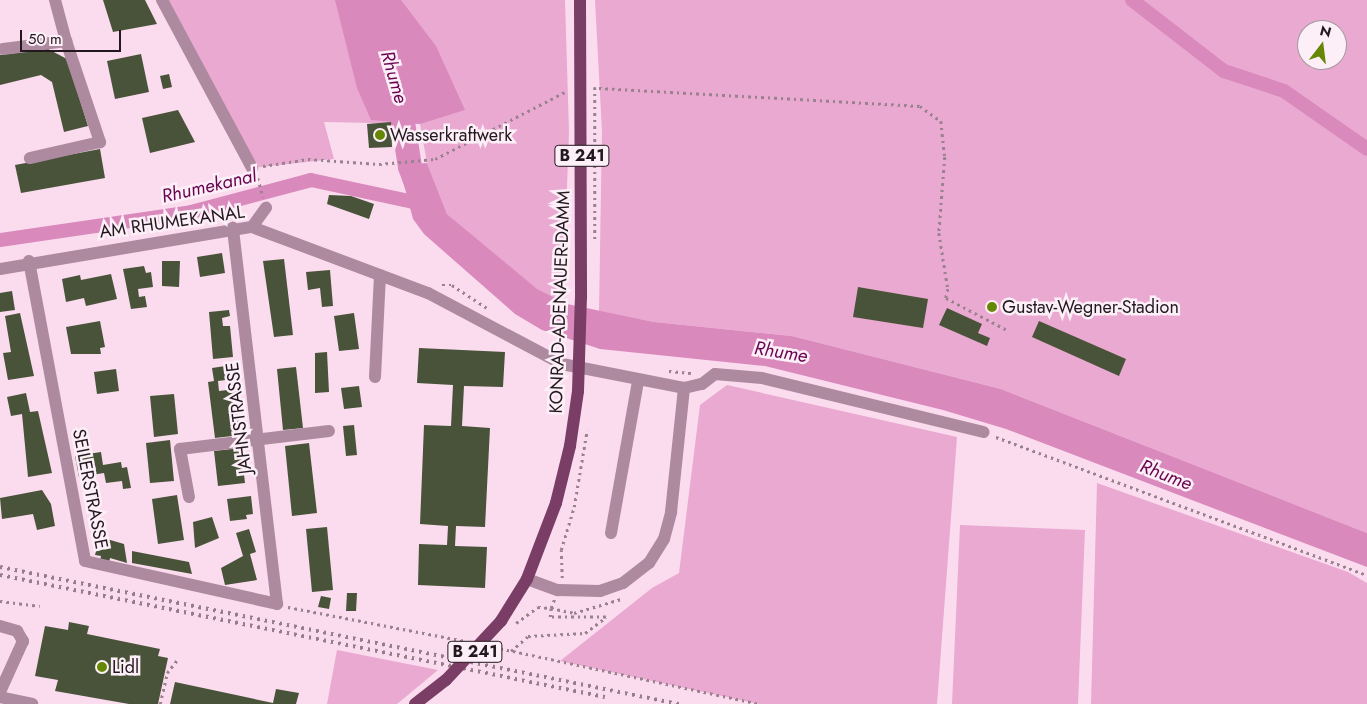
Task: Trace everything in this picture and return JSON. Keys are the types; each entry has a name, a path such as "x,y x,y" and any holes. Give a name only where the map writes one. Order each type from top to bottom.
{"main road":[{"name":"KONRAD-ADENAUER-DAMM","path":"415,704 446,680 508,623 527,579 561,485 578,391 581,298 581,6"}],"street":[{"path":"30,158 100,142 66,41 55,0"},
{"path":"162,0 254,172"},
{"path":"3,49 66,41"},
{"path":"252,227 266,208"},
{"name":"AM RHUMEKANAL","path":"0,269 29,261 233,228 252,227 428,293 467,310 519,344 562,364 638,381 684,388"},
{"name":"JAHNSTRASSE","path":"233,228 260,441 277,604"},
{"name":"SEILERSTRASSE","path":"29,261 85,561 277,604"},
{"path":"375,377 380,275"},
{"path":"527,579 558,590 600,591 623,583 649,563 664,539 684,388 702,384 715,374 762,378 984,432"},
{"path":"611,532 638,381"},
{"path":"188,497 180,449 260,441 329,431"},
{"path":"0,626 17,631 23,641 0,692"},
{"path":"0,697 32,704"}],"path":[{"path":"599,88 920,106 941,120 945,157 939,233 948,290 946,298 1009,331"},
{"path":"266,208 254,172 308,159 379,164 435,159 567,91"},
{"path":"428,293 431,286 452,285 494,313"},
{"path":"661,370 715,374"},
{"path":"510,651 528,636 585,633 606,617 550,616 563,573 561,550 574,507 587,424"},
{"path":"984,432 1367,575"},
{"path":"0,601 40,606"},
{"path":"277,604 472,643"},
{"path":"508,623 538,607 551,608"},
{"path":"491,647 760,704"},
{"path":"160,704 167,673 177,660"}],"shaded area":[{"path":"162,0 565,0 569,131 563,302 537,290 447,214 427,163 420,124 324,122 334,159 252,168"},
{"name":"Gustav-Wegner-Stadion","path":"595,0 1367,0 1367,533 1001,389 792,336 654,322 599,311 602,132"},
{"path":"727,385 957,437 937,704 759,704 560,661 652,588 679,573 700,405"},
{"path":"1097,483 1348,572 1367,583 1367,704 1091,704"},
{"path":"960,525 1085,530 1078,704 952,704"},
{"path":"337,650 438,670 397,704 327,704"}],"water":[{"path":"335,0 401,0 436,46 465,110 420,124 371,120 357,88"},
{"path":"427,163 447,214 537,289 567,304 654,322 792,336 1001,389 1367,533 1367,567 1006,429 943,410 765,366 600,349 542,330 515,314 424,234 413,219 399,165"}],"building":[{"path":"103,0 145,0 157,24 113,32"},
{"path":"48,49 67,59 88,126 64,132 52,82 41,75 0,85 0,55"},
{"path":"141,54 149,92 115,99 107,61"},
{"path":"169,74 172,87 163,89 160,76"},
{"path":"178,110 195,142 150,153 142,118"},
{"name":"Wasserkraftwerk","path":"391,122 392,147 369,148 367,124"},
{"path":"100,149 105,178 21,193 15,165"},
{"path":"329,195 351,196 374,204 369,219 327,204"},
{"path":"222,253 225,273 200,277 197,257"},
{"path":"284,259 293,335 274,337 263,261"},
{"path":"162,261 180,261 179,287 162,286"},
{"path":"144,266 146,273 151,272 153,287 138,289 139,297 145,296 147,307 131,309 123,269"},
{"path":"330,270 333,306 322,307 320,288 308,290 306,272"},
{"path":"111,274 117,299 86,306 84,298 66,302 62,279 80,275 81,280"},
{"path":"858,287 928,299 923,328 853,317"},
{"path":"12,291 15,310 0,312 0,293"},
{"path":"947,308 982,324 978,333 990,338 987,346 939,325"},
{"path":"229,310 230,316 222,318 223,326 230,326 233,357 213,359 209,312"},
{"path":"20,313 34,376 8,380 3,353 11,352 5,316"},
{"path":"354,313 359,349 339,351 334,316"},
{"path":"100,321 105,347 100,348 101,354 71,354 66,327"},
{"path":"1039,321 1126,359 1119,376 1032,337"},
{"path":"419,348 505,352 503,387 464,386 462,426 490,428 485,527 456,526 455,546 487,547 485,588 418,585 419,544 447,545 448,526 420,524 424,425 451,426 453,385 417,383"},
{"path":"327,352 329,392 315,393 315,353"},
{"path":"232,365 234,379 218,381 219,391 236,389 241,435 215,438 208,382 214,381 212,368"},
{"path":"296,367 303,428 283,430 277,369"},
{"path":"116,369 119,391 97,394 94,372"},
{"path":"359,386 362,407 344,409 341,388"},
{"path":"26,393 30,412 38,411 52,473 28,477 22,414 11,416 7,397"},
{"path":"174,394 178,434 154,437 150,396"},
{"path":"354,425 357,455 346,456 343,426"},
{"path":"170,440 174,481 150,483 146,443"},
{"path":"309,443 317,513 292,516 285,446"},
{"path":"241,448 245,483 218,486 214,451"},
{"path":"101,452 103,465 121,462 122,468 127,467 131,488 123,489 122,481 106,483 104,473 79,477 75,456"},
{"path":"42,490 51,504 55,526 37,530 33,514 2,519 0,498"},
{"path":"177,495 184,540 158,544 152,499"},
{"path":"251,496 253,514 246,515 247,519 230,521 227,499"},
{"path":"212,517 219,538 195,548 193,522"},
{"path":"327,527 333,590 312,592 306,529"},
{"path":"249,529 256,552 250,554 257,580 225,585 221,568 243,556 236,533"},
{"path":"100,537 124,544 127,563 110,558 109,563 100,561 101,556 95,555"},
{"path":"132,551 189,562 192,574 132,563"},
{"path":"347,593 357,593 356,611 346,611"},
{"path":"321,596 331,598 329,609 318,607"},
{"name":"Lidl","path":"69,622 89,626 87,634 160,649 158,656 168,658 158,704 129,704 55,691 58,680 35,676 45,626 68,630"},
{"path":"175,682 273,703 276,689 299,693 296,704 170,704"}],"waterway":[{"path":"1132,0 1224,71 1284,91 1367,149"},
{"name":"Rhume","path":"398,91 410,167 420,195"},
{"name":"Rhumekanal","path":"0,240 191,212 311,180 423,204"}],"railway":[{"path":"0,567 679,704"},
{"path":"0,575 605,697"}],"place":[{"name":"Wasserkraftwerk","path":"380,135"},
{"name":"Gustav-Wegner-Stadion","path":"992,307"},
{"name":"Lidl","path":"102,667"}]}
